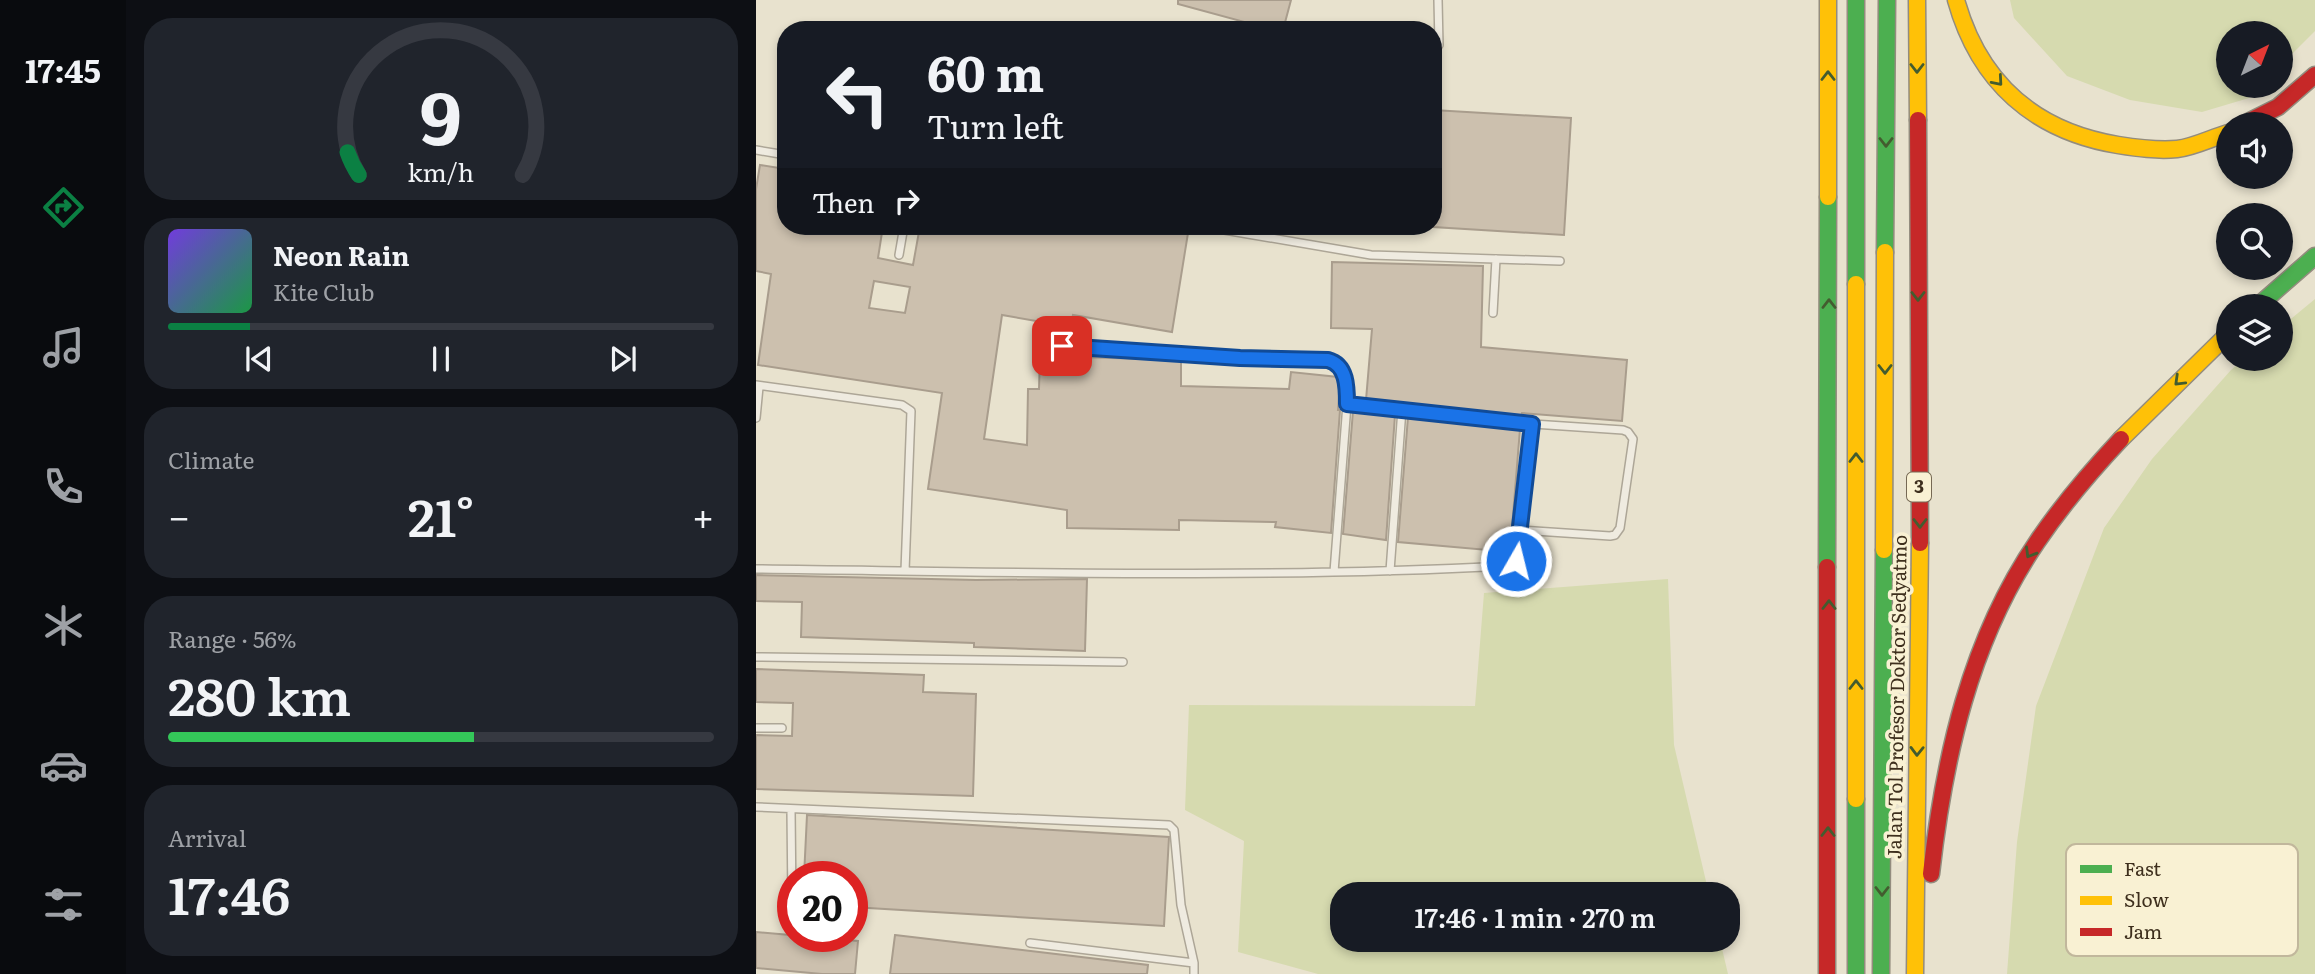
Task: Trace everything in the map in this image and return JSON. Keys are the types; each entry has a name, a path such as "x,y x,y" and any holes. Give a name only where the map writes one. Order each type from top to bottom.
{"highway":[{"path":"1827,974 1828,0"},
{"name":"Jalan Tol Profesor Doktor Sedyatmo","path":"1856,0 1856,974"},
{"name":"Jalan Tol Profesor Doktor Sedyatmo","path":"1881,974 1887,0"},
{"name":"Jalan Tol Profesor Doktor Sedyatmo","path":"1915,974 1920,573 1917,0"},
{"path":"1956,0 1979,58 2014,99 2049,125 2107,144 2173,149 2216,136"},
{"path":"2268,112 2278,107 2315,75"},
{"path":"2272,294 2315,256"},
{"path":"1928,974 1930,881 1947,759 1961,706 2006,594 2035,544 2068,500 2152,407 2216,346"}],"lane":[{"path":"1438,0 1438,21"},
{"path":"756,150 777,154"},
{"path":"899,256 902,235"},
{"path":"1254,235 1371,255 1560,261"},
{"path":"1493,313 1496,259"},
{"path":"1062,346 1240,358 1328,360 1340,365 1347,404 1334,572"},
{"path":"756,418 758,386 902,405 911,411 905,571"},
{"path":"1347,404 1628,432 1633,439 1620,528 1615,535 1521,530"},
{"path":"1390,571 1402,409"},
{"path":"756,569 1108,574 1390,571 1513,565 1518,556 1532,424"},
{"path":"756,657 1123,662"},
{"path":"756,728 782,728"},
{"path":"756,807 1169,825 1174,830 1181,905 1194,974"},
{"path":"791,810 792,861"},
{"path":"1030,943 1194,963"}],"green space":[{"path":"2010,0 2315,0 2315,31 2293,53 2293,21 2216,21 2216,98 2249,98 2202,112 2130,100 2067,76 2014,18"},
{"path":"2315,299 2315,974 2007,974 2017,842 2036,706 2104,528 2152,459 2230,371 2293,371 2293,317"},
{"path":"1668,579 1674,745 1706,882 1330,882 1330,952 1723,952 1728,974 1318,974 1238,952 1244,841 1185,810 1189,705 1475,706 1484,593"}],"building":[{"path":"1178,0 1291,0 1285,21 1241,21 1178,4"},
{"path":"1442,111 1571,118 1564,235 1442,228"},
{"path":"760,165 777,168 777,235 882,235 878,258 913,265 918,235 1188,235 1172,332 1073,315 1071,327 1002,315 984,439 1027,445 1028,389 1039,389 1040,356 1181,360 1181,386 1289,389 1291,372 1338,377 1340,410 1331,533 1275,527 1276,522 1179,520 1179,530 1067,528 1067,510 928,489 942,393 758,365 771,274 756,271 756,189","holes":["874,281 910,287 905,313 869,308"]},
{"path":"1332,262 1483,266 1481,347 1627,360 1622,421 1522,413 1521,417 1366,400 1372,329 1331,328"},
{"path":"1353,411 1395,415 1386,540 1343,534"},
{"path":"1408,417 1520,429 1510,552 1398,542"},
{"path":"756,575 976,580 1087,579 1085,651 974,647 974,643 801,637 802,602 756,601"},
{"path":"756,669 924,675 923,692 976,694 973,796 756,789 756,735 792,736 793,703 756,702"},
{"path":"807,815 1169,837 1164,926 868,908 868,861 805,861"},
{"path":"756,932 777,934 777,952 857,952 855,974 756,968"},
{"path":"895,935 1148,965 1147,974 890,974"}],"traffic: fast":[{"path":"1856,0 1856,284"},
{"path":"1885,252 1887,0"},
{"path":"1827,567 1828,197"},
{"path":"2272,294 2315,256"},
{"path":"1881,974 1884,550"},
{"path":"1856,799 1856,974"}],"traffic: slow":[{"path":"1828,0 1828,197"},
{"path":"1917,0 1918,120"},
{"path":"1956,0 1966,29 1995,78 2014,98 2036,115 2060,128 2118,145 2162,150 2190,146 2216,137"},
{"path":"1884,550 1885,252"},
{"path":"1856,284 1856,799"},
{"path":"2121,439 2216,346"},
{"path":"1915,974 1920,543"}],"traffic: jam":[{"path":"2268,112 2278,107 2315,75"},
{"path":"1918,120 1920,543"},
{"path":"1931,874 1953,744 1977,660 1994,619 2037,542 2077,489 2121,439"},
{"path":"1827,567 1827,974"}],"route":[{"path":"1062,346 1240,358 1328,360 1340,365 1343,370 1347,404 1532,424 1516,561"}]}
